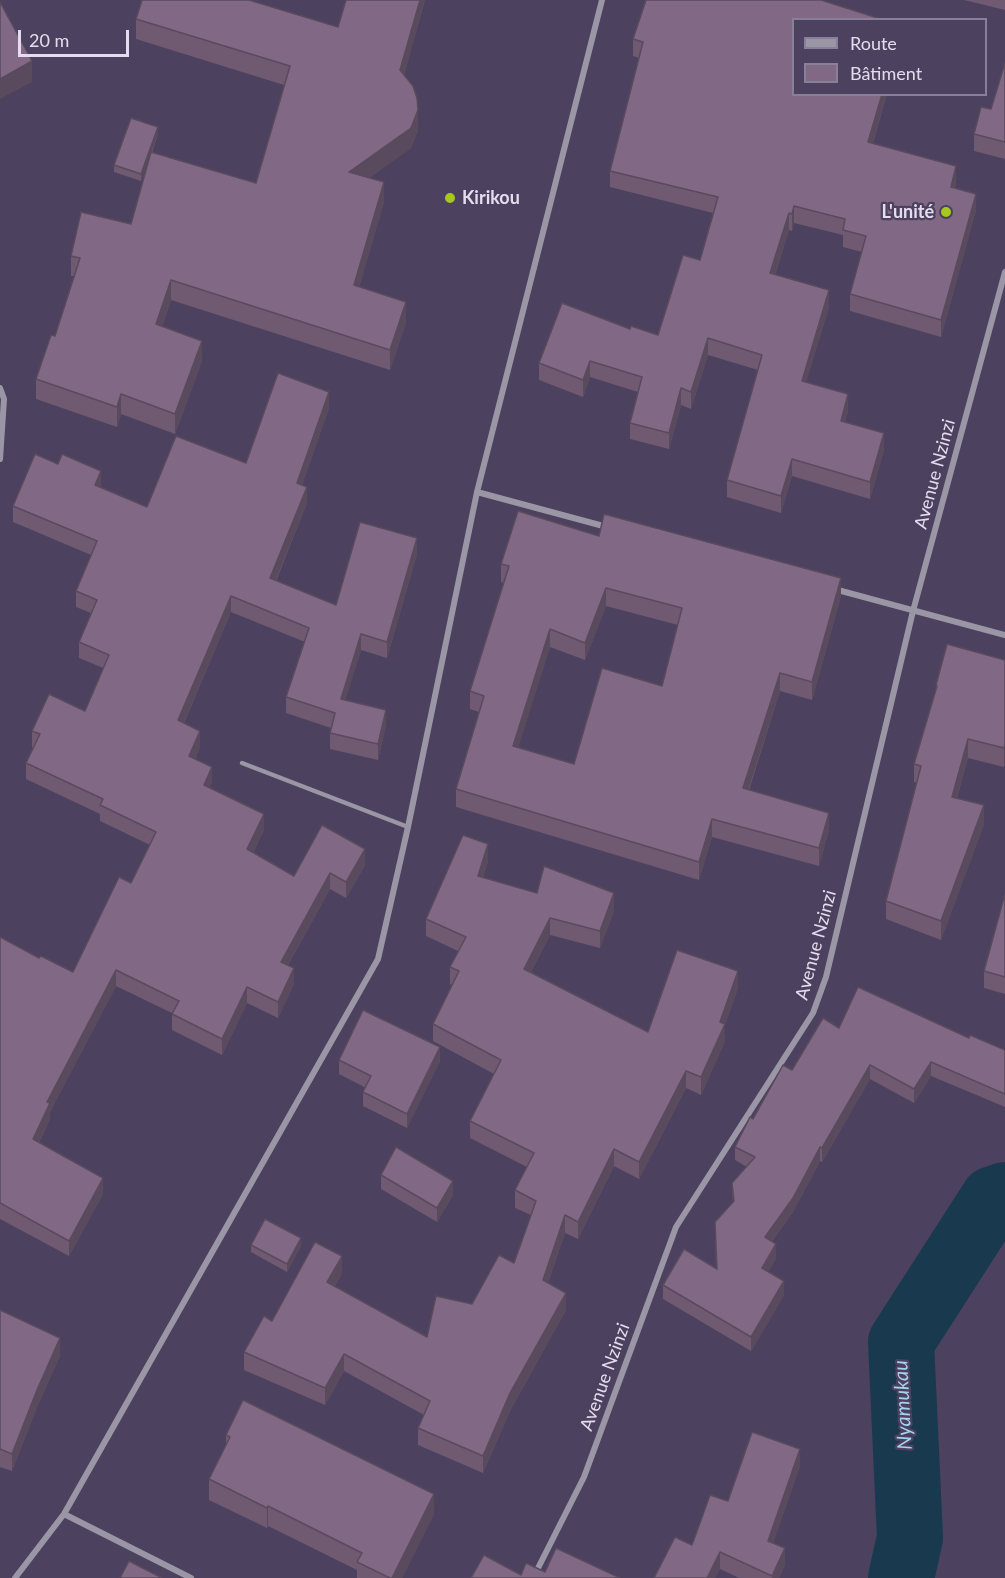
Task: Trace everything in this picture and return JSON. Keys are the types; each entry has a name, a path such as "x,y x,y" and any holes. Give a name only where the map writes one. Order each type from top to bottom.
{"street":[{"path":"15,1578 64,1514 378,959 408,827 477,492 602,0"},
{"name":"Avenue Nzinzi","path":"533,1578 584,1477 676,1227 813,1013 826,977 913,611 1005,272"},
{"path":"0,388 4,399 0,459"},
{"path":"477,492 615,530"},
{"path":"821,586 1005,635"},
{"path":"64,1514 191,1578"}],"lane":[{"path":"242,763 408,827"}],"building":[{"path":"142,0 249,0 338,27 346,0 420,0 400,70 413,86 417,98 418,110 411,128 349,172 384,182 354,285 406,302 390,350 171,280 156,324 202,341 175,414 121,394 117,407 36,379 51,335 55,336 80,258 71,256 81,212 131,224 151,152 256,183 290,66 136,19"},
{"path":"646,0 821,0 878,18 792,18 792,96 881,96 868,142 956,166 951,187 976,194 941,320 850,294 866,236 843,230 845,219 794,206 792,214 789,213 770,273 829,290 802,381 848,394 841,421 884,433 870,482 792,459 781,496 727,480 762,355 708,338 691,392 681,388 669,433 630,423 642,377 590,361 583,380 539,363 562,303 630,329 631,326 658,335 683,255 700,260 718,197 610,171 643,42 633,39"},
{"path":"0,2 32,61 0,79"},
{"path":"1005,63 1005,142 974,134 981,107 991,109"},
{"path":"131,118 158,127 141,174 114,165"},
{"path":"278,373 329,392 297,483 307,487 270,578 336,605 360,522 417,538 387,642 361,634 341,699 386,710 378,744 330,733 335,713 286,697 309,628 231,596 178,720 200,731 189,756 212,767 204,785 264,814 247,849 294,876 322,825 365,849 346,882 330,873 281,962 294,968 278,1002 247,987 222,1039 172,1014 179,1001 116,970 47,1102 50,1103 33,1139 103,1178 69,1241 0,1203 0,937 39,958 41,956 73,972 119,877 131,883 156,832 100,805 103,799 26,763 40,734 32,731 49,694 85,711 109,655 79,642 97,600 76,591 97,541 13,506 35,454 58,464 62,454 101,471 95,485 147,507 176,436 246,463"},
{"path":"518,511 599,536 604,514 841,578 812,682 780,673 743,788 829,813 819,848 712,819 699,862 456,789 484,696 470,691 509,566 501,564","holes":["606,588 682,608 662,686 602,668 574,764 513,746 550,629 585,643"]},
{"path":"947,644 1005,660 1005,744 1004,748 968,739 952,797 984,805 941,921 886,901 921,766 914,764"},
{"path":"463,835 488,844 478,876 537,893 544,866 614,893 600,931 550,918 524,969 648,1032 677,950 738,971 720,1022 725,1024 701,1077 686,1071 639,1162 614,1149 578,1222 565,1215 543,1280 566,1293 510,1393 483,1456 418,1428 430,1401 344,1354 325,1388 244,1352 264,1316 272,1321 315,1242 342,1256 327,1282 427,1337 436,1296 472,1304 499,1255 514,1263 536,1201 515,1190 534,1153 470,1121 501,1060 433,1024 459,971 450,967 466,937 426,919"},
{"path":"1005,894 1005,977 984,971"},
{"path":"858,987 969,1038 970,1035 1005,1050 1005,1094 931,1062 914,1089 870,1065 822,1148 820,1147 793,1198 765,1237 776,1244 762,1268 784,1281 751,1337 663,1285 684,1249 717,1269 715,1222 734,1201 732,1183 755,1157 735,1147 750,1117 753,1119 783,1065 792,1070 823,1018 839,1028"},
{"path":"363,1010 440,1047 407,1114 363,1092 371,1076 339,1060"},
{"path":"396,1147 453,1181 437,1208 381,1175"},
{"path":"265,1219 301,1238 287,1264 251,1245"},
{"path":"0,1310 60,1338 12,1454 0,1449"},
{"path":"243,1400 434,1494 392,1578 357,1562 362,1553 209,1479 230,1437 226,1435"},
{"path":"752,1432 800,1449 768,1541 785,1548 772,1576 720,1552 707,1578 654,1578 675,1537 692,1545 710,1495 728,1501"},
{"path":"556,1548 620,1578 471,1578 484,1555 521,1575 526,1563 545,1572"},
{"path":"129,1561 162,1578 120,1578"}],"waterway":[{"name":"Nyamukau","path":"901,1578 910,1538 901,1342 993,1199 1005,1195"}],"place":[{"name":"Kirikou","path":"450,198"},
{"name":"L'unité","path":"946,212"}]}
